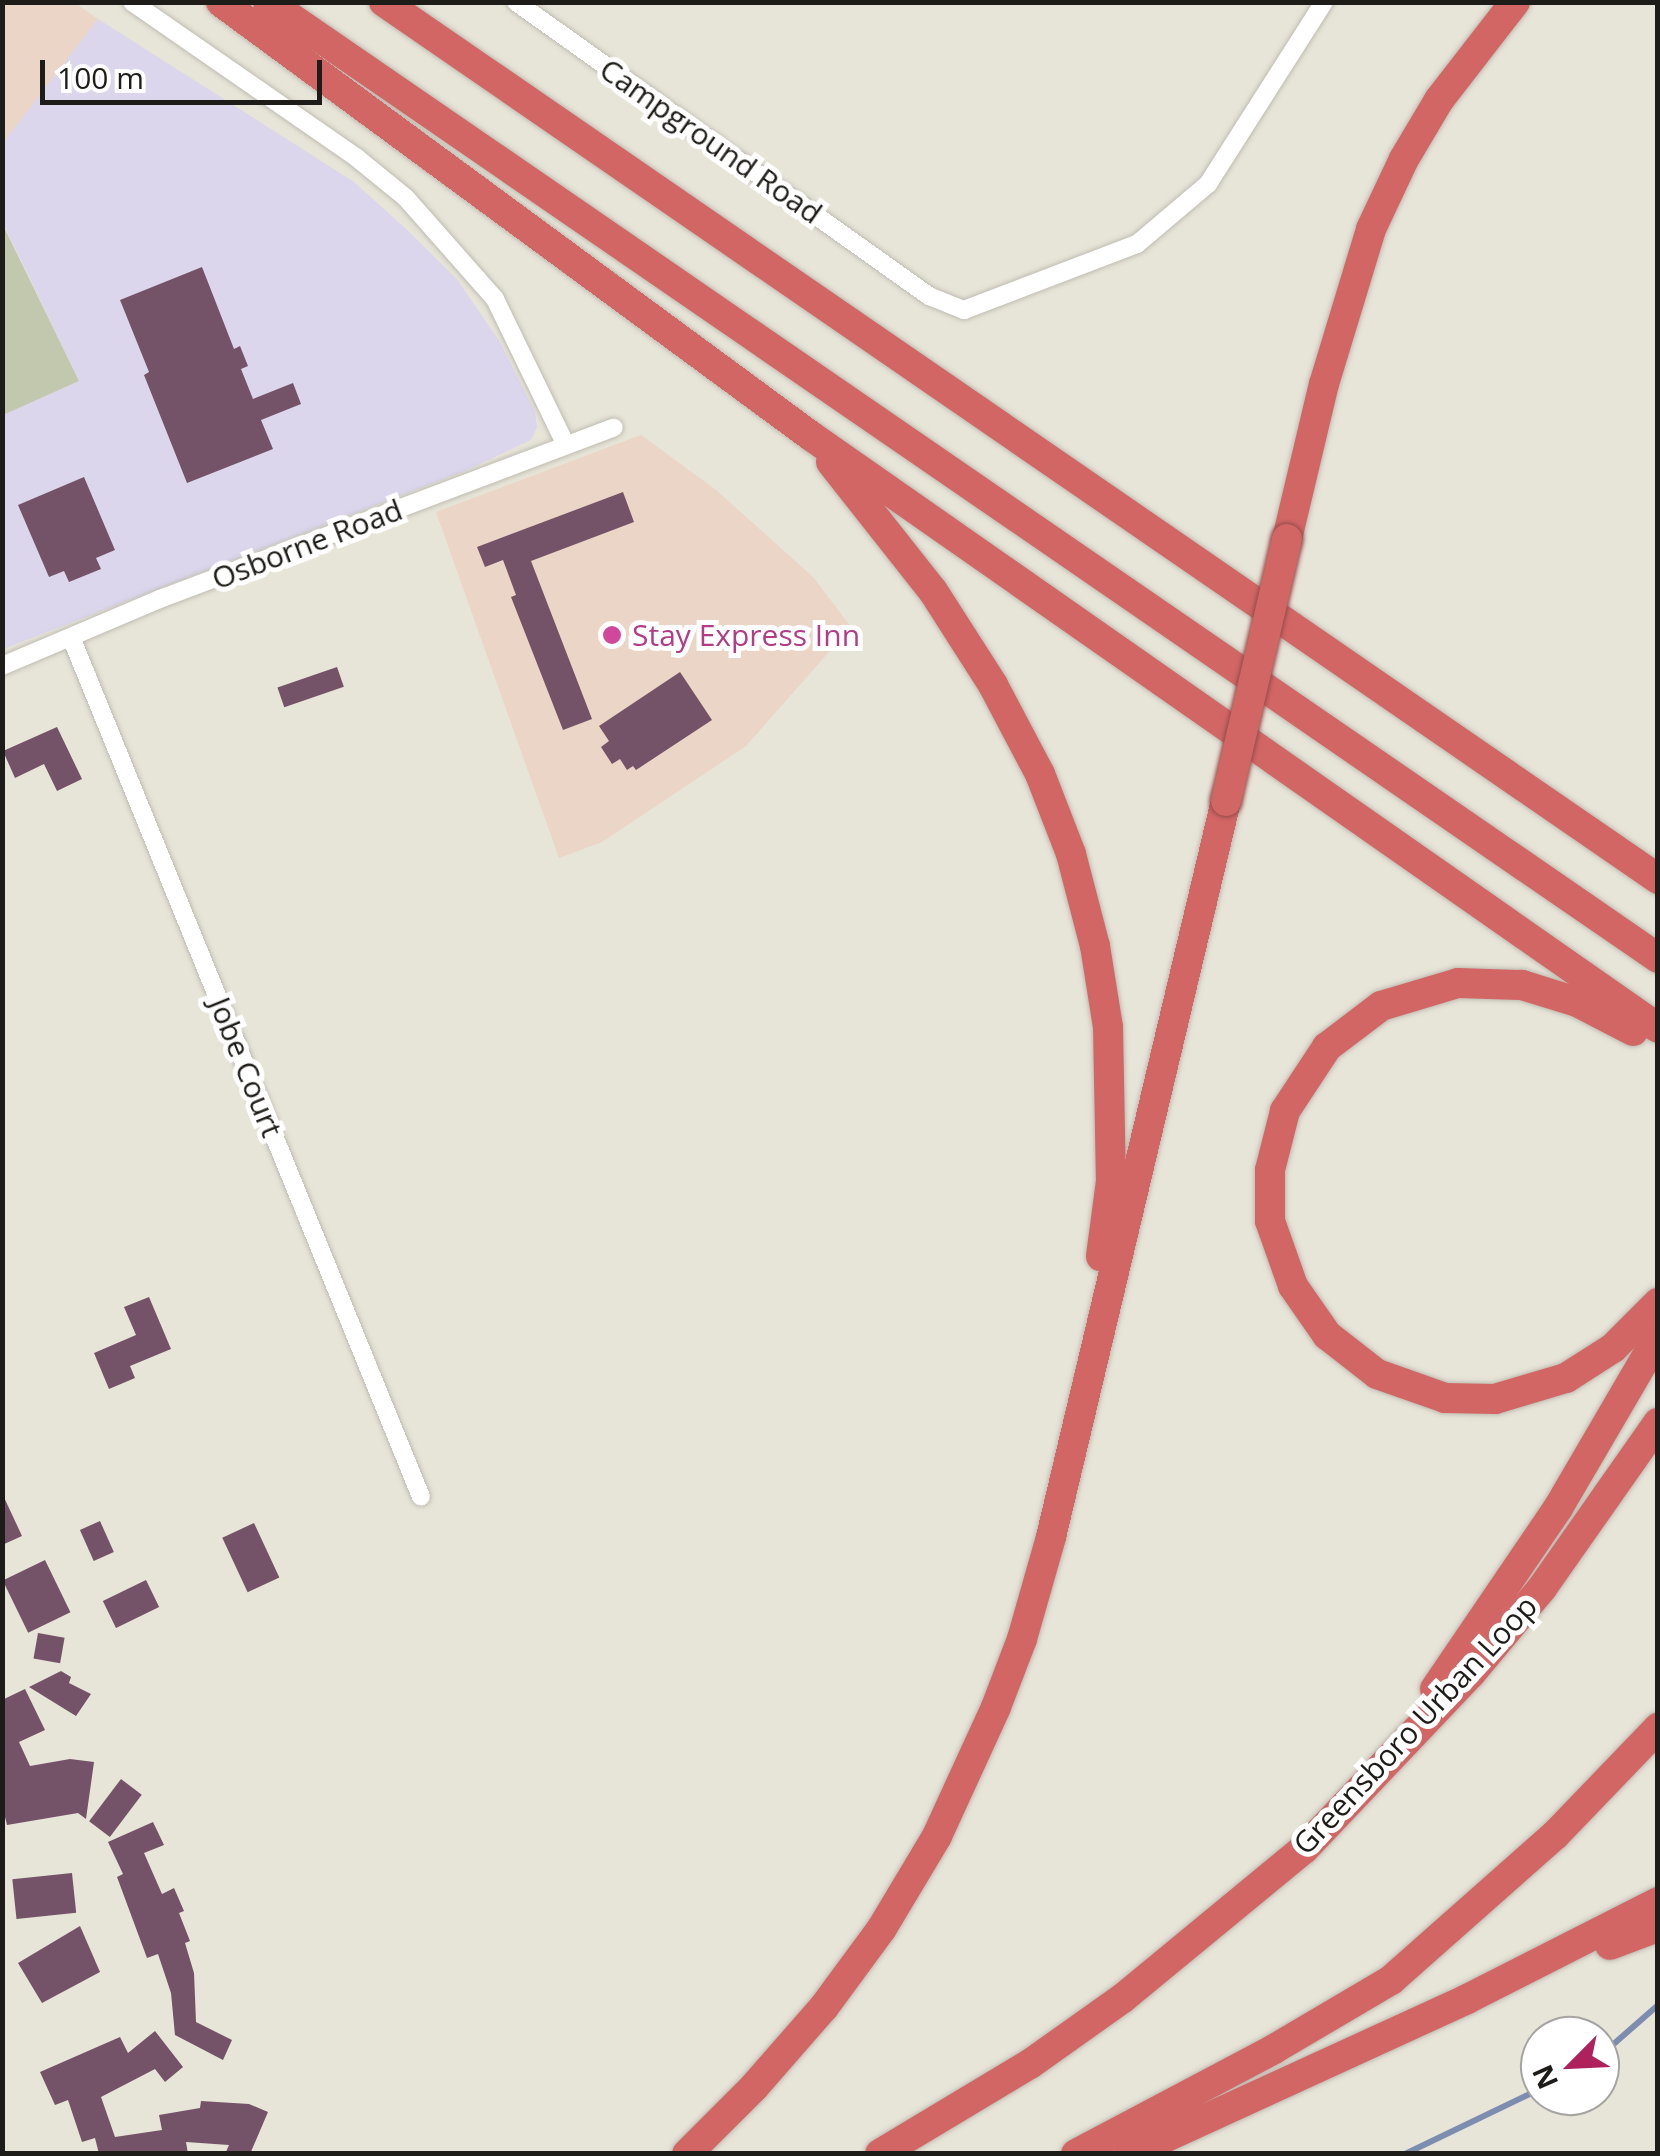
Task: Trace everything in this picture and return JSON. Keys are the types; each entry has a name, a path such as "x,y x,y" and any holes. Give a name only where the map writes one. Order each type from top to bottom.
{"highway":[{"path":"221,2 811,436 1658,1028"},
{"path":"268,2 1658,958"},
{"path":"384,2 1658,879"},
{"path":"687,2154 754,2087 824,2007 882,1928 970,1771 1022,1639 1091,1374 1324,384 1371,229 1404,158 1439,100 1515,2"},
{"path":"811,436 933,591 994,684 1040,774 1071,854 1095,946 1108,1027 1112,1106 1110,1181 1091,1314 1091,1374"},
{"path":"1658,1046 1577,1002 1522,985 1458,983 1404,996 1341,1032 1301,1080 1274,1144 1268,1197 1284,1268 1314,1321 1359,1362 1418,1391 1470,1400 1543,1388 1602,1356 1658,1303"},
{"path":"1377,1775 1558,1508 1658,1336"},
{"name":"Greensboro Urban Loop","path":"880,2154 1030,2064 1123,1998 1304,1848 1377,1775 1542,1588 1658,1423"},
{"path":"1076,2154 1274,2049 1391,1980 1556,1835 1658,1728"},
{"path":"1129,2154 1467,1999 1658,1902"},
{"path":"1467,1999 1658,1927"}],"street":[{"path":"132,2 357,158 406,198 458,250 495,299 566,445"},
{"name":"Campground Road","path":"516,2 929,296 964,310 1138,244 1208,184 1324,2"},
{"name":"Osborne Road","path":"2,666 614,427"},
{"name":"Jobe Court","path":"71,637 421,1498"}],"shaded area":[{"path":"3,2 75,3 98,19 3,143"},
{"path":"98,19 354,182 405,228 456,278 500,342 535,412 537,427 531,440 465,471 3,649 3,415 79,381 3,223 3,143"},
{"path":"641,435 716,490 813,577 851,627 746,746 602,842 559,858 436,512"}],"green space":[{"path":"2,223 79,381 3,415 2,415"}],"building":[{"path":"202,267 234,349 240,346 248,366 241,369 253,399 293,383 301,404 261,420 273,449 187,483 144,375 149,372 120,300"},
{"path":"84,477 115,550 96,558 101,569 69,582 64,571 49,577 18,505"},
{"path":"623,492 634,522 531,561 592,719 563,730 511,597 516,595 503,560 485,567 477,547"},
{"path":"337,667 344,687 284,707 277,688"},
{"path":"680,672 712,720 636,770 633,766 627,770 620,759 612,764 601,747 609,741 599,726"},
{"path":"57,727 82,779 57,791 44,764 15,778 3,751"},
{"path":"149,1297 171,1349 130,1366 135,1378 109,1389 94,1353 136,1335 124,1307"},
{"path":"2,1493 22,1536 2,1545"},
{"path":"100,1521 114,1552 94,1561 80,1530"},
{"path":"254,1523 279,1577 248,1592 222,1538"},
{"path":"45,1560 70,1612 28,1633 3,1581"},
{"path":"146,1580 159,1607 116,1628 103,1601"},
{"path":"38,1633 65,1638 60,1663 33,1659"},
{"path":"61,1671 71,1677 69,1683 91,1694 76,1716 29,1687"},
{"path":"25,1689 45,1730 19,1742 30,1766 70,1759 94,1762 86,1819 78,1813 7,1825 2,1805 2,1700"},
{"path":"121,1779 142,1795 110,1837 89,1821"},
{"path":"153,1822 164,1845 144,1853 162,1894 174,1888 184,1911 179,1913 190,1941 185,1943 194,1973 196,2022 232,2040 223,2060 175,2035 171,1993 158,1954 147,1958 117,1877 123,1874 108,1842"},
{"path":"72,1873 76,1913 17,1919 12,1879"},
{"path":"80,1926 100,1972 42,2003 18,1963"},
{"path":"155,2031 183,2067 165,2082 155,2069 101,2097 115,2137 162,2130 159,2115 200,2108 201,2101 249,2104 268,2112 250,2154 225,2154 229,2145 186,2142 188,2154 99,2154 95,2138 82,2142 68,2100 55,2105 40,2072 120,2037 128,2053"}],"waterway":[{"path":"1620,2038 1658,2005"},
{"path":"1405,2154 1520,2099"}],"place":[{"name":"Stay Express Inn","path":"612,635"}]}
